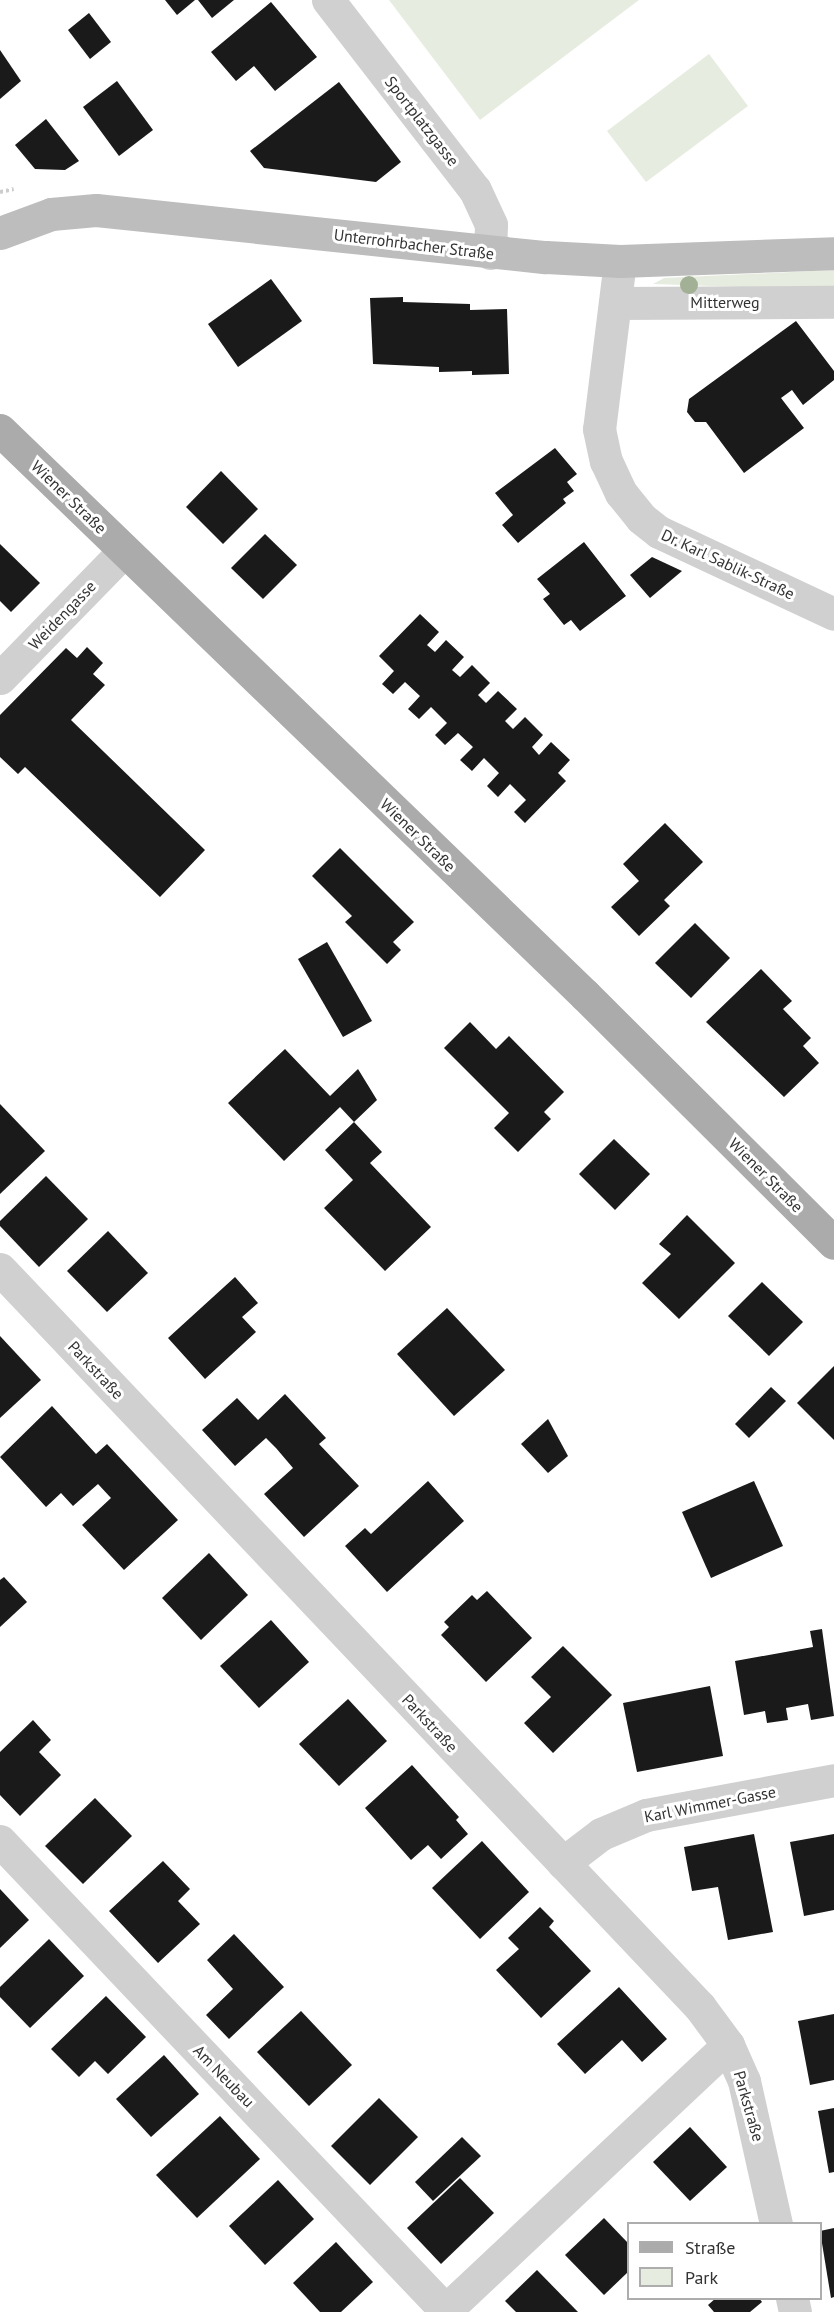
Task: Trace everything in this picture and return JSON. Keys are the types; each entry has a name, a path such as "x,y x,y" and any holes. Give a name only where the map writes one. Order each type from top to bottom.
{"main road":[{"name":"Unterrohrbacher Straße","path":"0,233 51,214 96,210 490,253 620,261 834,253"},
{"name":"Wiener Straße","path":"0,430 834,1243"}],"street":[{"name":"Sportplatzgasse","path":"328,0 475,190 491,225 490,253"},
{"name":"Dr. Karl Sablik-Straße","path":"620,261 598,429 606,461 626,501 649,526 683,545 834,614"},
{"name":"Mitterweg","path":"615,303 834,302"},
{"name":"Weidengasse","path":"0,678 124,551"},
{"name":"Parkstraße","path":"0,1269 700,2007 728,2044 754,2112 777,2222"},
{"name":"Karl Wimmer-Gasse","path":"563,1863 601,1834 646,1815 834,1780"},
{"name":"Am Neubau","path":"0,1841 447,2311"},
{"path":"447,2311 728,2044"}],"green space":[{"path":"389,0 639,0 480,120"},
{"path":"709,54 748,106 646,182 607,131"},
{"path":"834,270 834,290 653,284 664,278"}],"building":[{"path":"165,0 195,0 177,15"},
{"path":"198,0 234,0 212,18"},
{"path":"271,2 317,57 275,91 254,66 236,81 211,52"},
{"path":"89,13 111,42 90,59 68,30"},
{"path":"0,50 21,81 0,99"},
{"path":"117,81 153,130 119,156 83,107"},
{"path":"339,82 401,162 376,182 264,168 250,151"},
{"path":"46,119 79,161 65,170 35,169 15,145"},
{"path":"271,279 302,321 238,367 208,324"},
{"path":"403,297 403,302 470,304 470,310 507,309 509,374 472,375 472,371 439,372 439,367 373,364 370,298"},
{"path":"796,321 834,371 834,380 803,405 792,390 781,398 804,428 744,473 706,422 695,422 687,412 689,399"},
{"path":"555,448 577,474 567,482 574,491 563,499 566,503 518,543 502,525 513,515 495,493"},
{"path":"221,471 258,509 223,544 186,507"},
{"path":"265,534 297,565 263,599 231,568"},
{"path":"584,542 626,596 580,631 571,620 564,625 543,599 550,594 537,579"},
{"path":"0,544 40,583 11,612 0,601"},
{"path":"652,557 682,571 650,598 630,575"},
{"path":"420,614 439,632 427,645 435,652 446,640 464,657 452,670 460,677 472,665 490,683 478,695 486,703 498,691 517,709 505,721 513,729 525,717 543,735 532,747 539,755 551,742 570,760 558,773 566,781 525,823 514,812 526,800 510,784 498,797 487,786 499,773 484,758 472,771 460,760 473,747 458,733 445,745 435,735 447,723 431,707 419,719 408,709 420,696 405,682 393,694 382,684 394,671 379,656"},
{"path":"87,647 103,663 93,674 105,685 71,720 205,850 160,897 25,767 18,774 0,757 0,715 66,648 77,658"},
{"path":"665,823 703,862 664,900 670,906 639,936 611,907 639,881 623,864"},
{"path":"340,848 414,922 393,942 401,950 387,964 345,922 352,916 312,876"},
{"path":"695,923 730,958 691,998 655,963"},
{"path":"327,942 372,1021 343,1037 298,959"},
{"path":"761,969 792,1001 783,1009 811,1038 803,1046 819,1063 784,1097 706,1022"},
{"path":"470,1022 496,1049 509,1036 564,1092 544,1112 551,1119 518,1152 494,1128 509,1113 444,1048"},
{"path":"285,1049 330,1096 358,1069 377,1100 354,1122 340,1107 284,1161 228,1103"},
{"path":"0,1104 45,1151 0,1194"},
{"path":"354,1122 382,1152 370,1163 431,1227 385,1271 324,1208 353,1180 325,1150"},
{"path":"614,1139 650,1174 615,1210 579,1174"},
{"path":"46,1176 88,1219 39,1267 0,1226 0,1221"},
{"path":"687,1215 735,1263 679,1319 642,1283 671,1254 659,1244"},
{"path":"108,1231 148,1273 107,1312 67,1271"},
{"path":"235,1277 258,1303 242,1317 256,1332 205,1379 168,1338"},
{"path":"762,1282 803,1322 769,1356 728,1316"},
{"path":"447,1308 505,1370 454,1416 397,1354"},
{"path":"0,1336 41,1380 0,1418"},
{"path":"834,1366 834,1440 797,1403"},
{"path":"771,1387 786,1401 749,1438 735,1424"},
{"path":"285,1394 326,1438 319,1444 359,1486 304,1537 264,1494 293,1468 276,1448 266,1438 235,1466 202,1430 237,1398 258,1420"},
{"path":"52,1406 96,1454 107,1444 178,1520 124,1570 82,1525 111,1498 98,1484 73,1506 61,1493 46,1507 0,1457"},
{"path":"548,1419 568,1456 548,1473 521,1444"},
{"path":"428,1481 464,1521 387,1592 345,1546 365,1528 371,1534"},
{"path":"754,1481 783,1546 711,1578 682,1512"},
{"path":"209,1553 248,1595 201,1640 162,1598"},
{"path":"4,1577 27,1602 0,1627 0,1580"},
{"path":"487,1591 532,1638 486,1682 441,1635 449,1627 444,1622 472,1595 477,1600"},
{"path":"271,1620 309,1662 259,1708 220,1666"},
{"path":"822,1629 834,1716 811,1720 808,1704 786,1708 788,1720 767,1723 765,1711 744,1715 735,1661 813,1647 810,1631"},
{"path":"563,1646 612,1695 553,1753 524,1723 551,1697 531,1677"},
{"path":"710,1686 723,1756 637,1772 623,1703"},
{"path":"348,1699 387,1741 339,1786 299,1744"},
{"path":"33,1720 51,1740 39,1752 61,1775 20,1816 0,1795 0,1752"},
{"path":"412,1765 459,1817 456,1820 468,1834 441,1859 428,1845 411,1860 365,1808"},
{"path":"95,1798 132,1836 83,1884 45,1846"},
{"path":"754,1834 773,1932 728,1940 718,1887 692,1891 684,1847"},
{"path":"834,1834 834,1910 804,1916 790,1842"},
{"path":"482,1841 529,1892 480,1939 432,1888"},
{"path":"163,1861 190,1889 178,1901 200,1924 158,1963 109,1911"},
{"path":"0,1889 29,1920 0,1948"},
{"path":"540,1907 554,1921 549,1927 591,1971 541,2018 496,1970 519,1949 508,1938"},
{"path":"234,1934 284,1987 229,2039 206,2015 233,1989 207,1960"},
{"path":"49,1939 84,1976 30,2028 0,1997 0,1987"},
{"path":"619,1987 667,2039 642,2062 622,2040 585,2074 557,2044"},
{"path":"106,1996 146,2037 108,2074 95,2061 79,2077 51,2049"},
{"path":"301,2011 352,2065 309,2106 257,2052"},
{"path":"834,2014 834,2080 810,2085 798,2021"},
{"path":"164,2055 199,2094 151,2137 116,2099"},
{"path":"379,2098 418,2137 370,2185 331,2146"},
{"path":"834,2108 834,2172 829,2173 818,2111"},
{"path":"220,2116 260,2159 197,2218 156,2175"},
{"path":"690,2127 727,2167 690,2201 653,2162"},
{"path":"462,2137 481,2156 433,2201 415,2182"},
{"path":"460,2178 494,2213 441,2264 407,2228"},
{"path":"278,2180 314,2219 265,2265 229,2226"},
{"path":"604,2218 627,2242 627,2273 604,2295 565,2255"},
{"path":"834,2228 834,2297 831,2298 822,2243 822,2231"},
{"path":"336,2242 373,2282 341,2312 320,2312 293,2283"},
{"path":"537,2270 578,2312 516,2312 505,2301"},
{"path":"714,2300 760,2300 762,2302 750,2312 714,2312 708,2305"}]}
